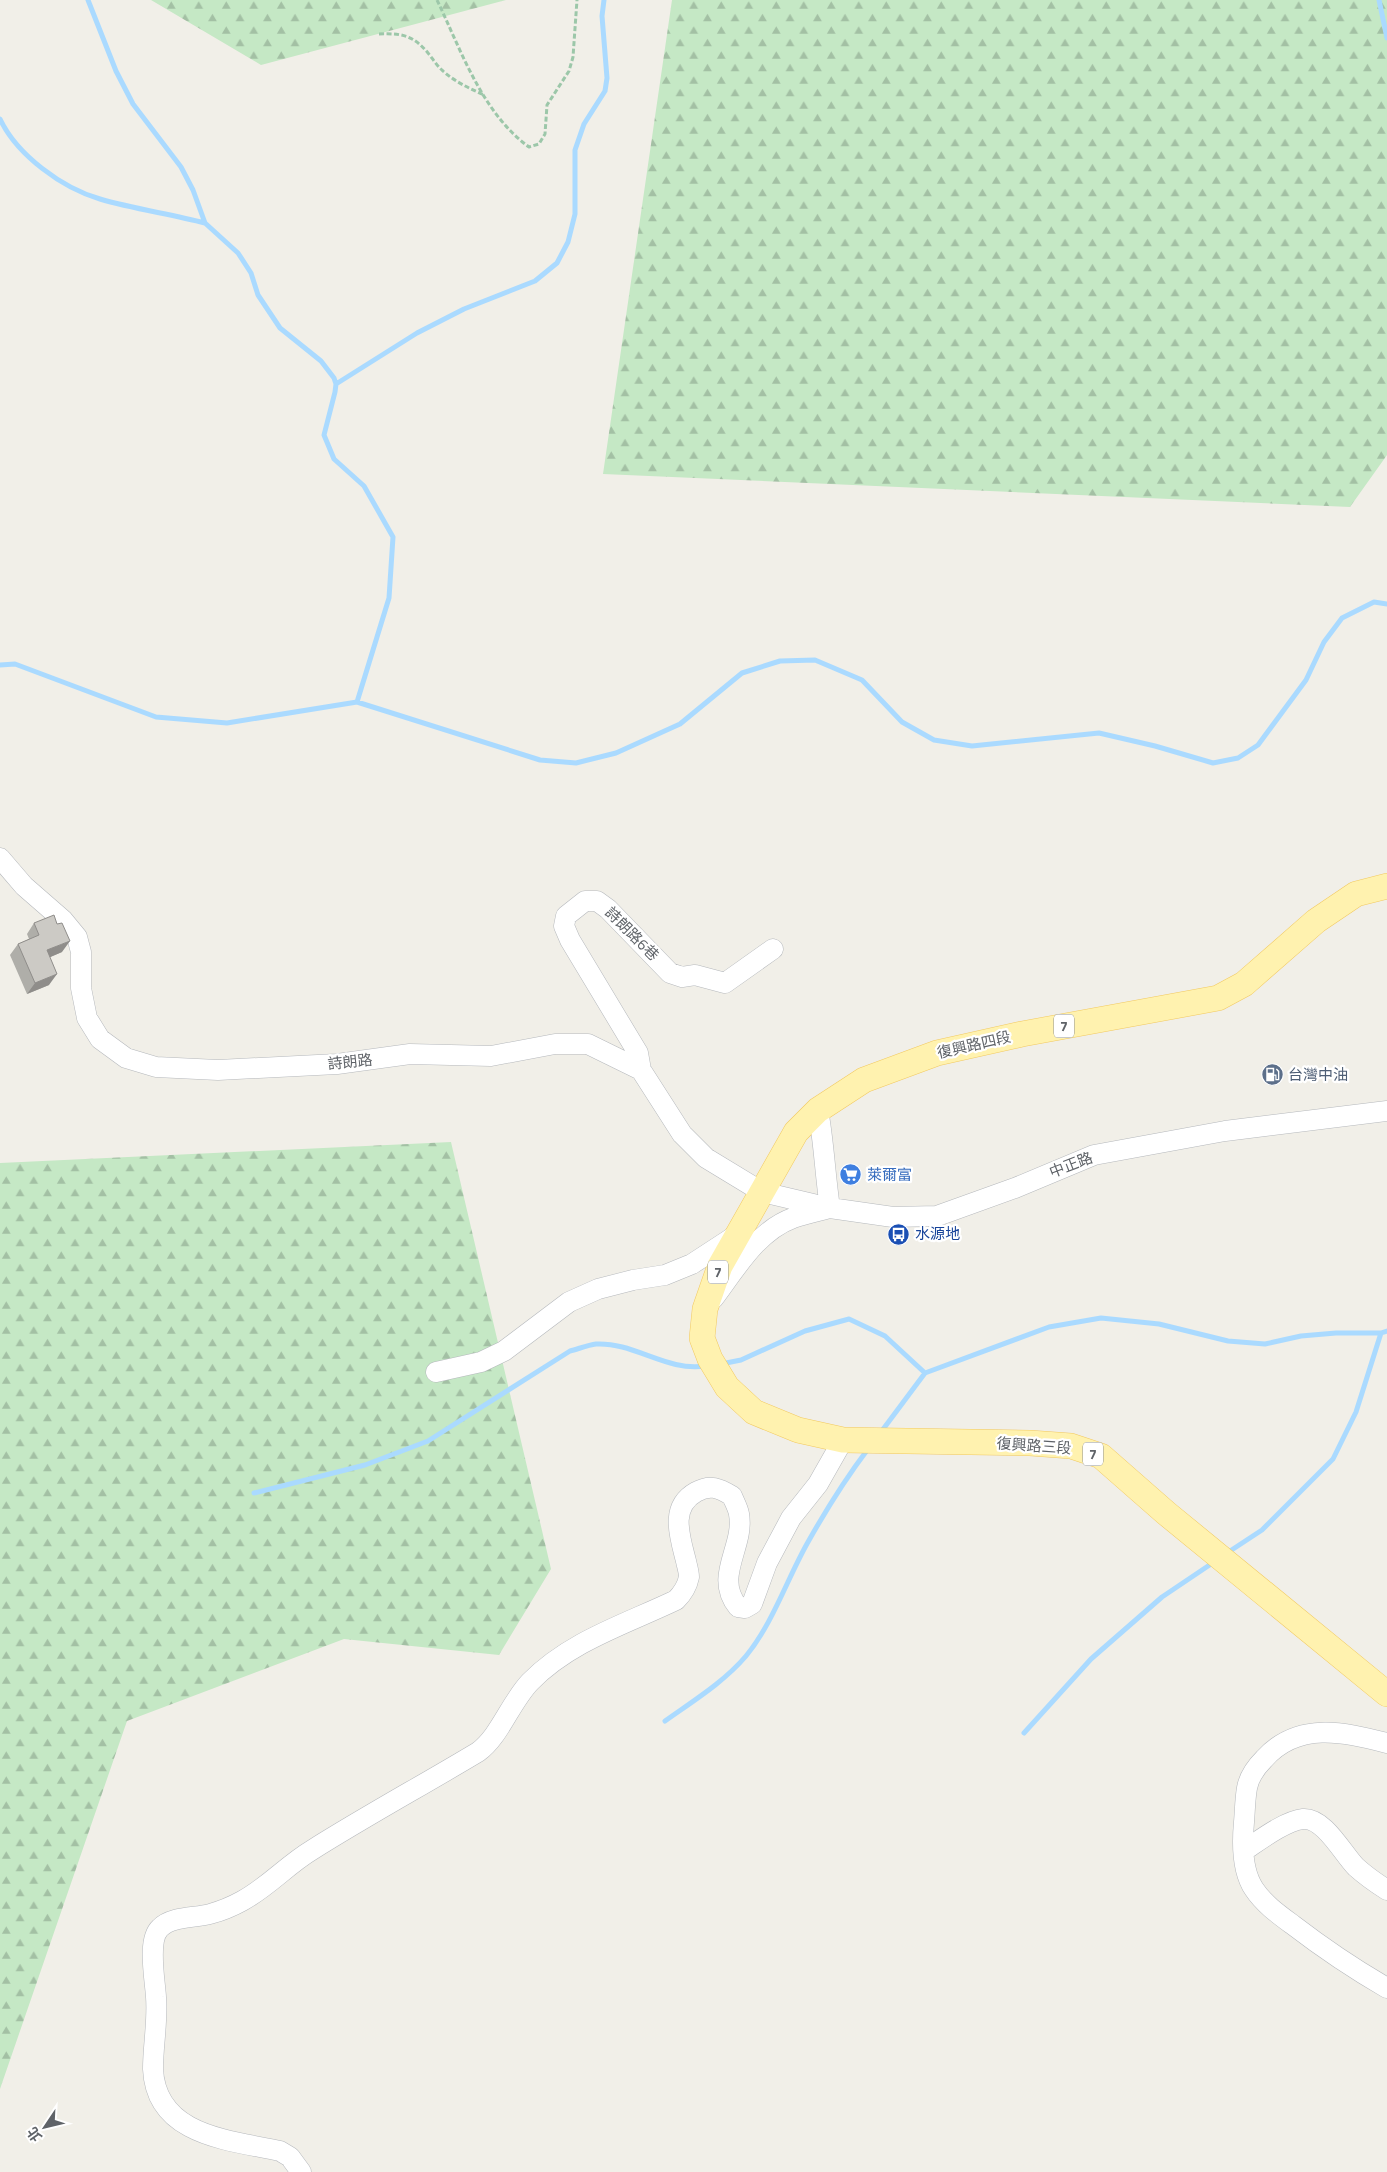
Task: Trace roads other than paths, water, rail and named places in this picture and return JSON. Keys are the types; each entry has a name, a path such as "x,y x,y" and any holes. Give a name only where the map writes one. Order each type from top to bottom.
{"main road":[{"name":"復興路四段","path":"728,1387 710,1360 702,1338 706,1309 720,1266 738,1234 796,1132 818,1110 864,1080 937,1053 1022,1034 1218,998 1244,984 1316,921 1356,894 1387,886"},
{"name":"復興路三段","path":"728,1387 754,1412 798,1430 843,1440 1030,1443 1071,1446 1101,1456 1166,1513 1387,1694"}],"street":[{"name":"詩朗路","path":"0,858 24,886 63,920 77,937 81,952 81,988 87,1018 100,1039 126,1058 156,1067 218,1070 338,1064 410,1054 491,1056 555,1044 588,1044 641,1070"},
{"name":"詩朗路6巷","path":"641,1070 638,1054 570,940 564,926 566,916 586,901 597,900 670,973 682,977 694,975 725,983 773,950"},
{"path":"641,1070 682,1134 706,1158 762,1192"},
{"path":"706,1309 752,1248 768,1232 791,1218 830,1208 818,1110"},
{"name":"中正路","path":"762,1192 830,1208 893,1217 937,1216 1015,1188 1094,1155 1225,1131 1387,1111"},
{"path":"436,1372 481,1362 504,1351 569,1302 598,1290 674,1271 692,1264 738,1234"},
{"path":"301,2172 290,2157 280,2151 202,2134 180,2122 166,2108 158,2092 153,2070 157,2005 153,1950 154,1935 162,1926 178,1920 211,1914 240,1902 267,1886 310,1851 478,1752 488,1745 512,1704 530,1682 552,1662 591,1638 676,1600 685,1591 689,1575 678,1530 681,1507 691,1494 705,1486 718,1488 732,1496 739,1514 738,1533 727,1585 732,1599 738,1607 745,1608 752,1604 768,1563 791,1518 823,1477 843,1440"},
{"path":"1387,1743 1355,1735 1321,1731 1291,1738 1269,1753 1256,1767 1247,1787 1244,1828 1245,1868 1253,1887 1266,1904 1356,1970 1387,1988"},
{"path":"1245,1850 1278,1830 1304,1819 1316,1823 1328,1832 1354,1865 1371,1880 1387,1890"}],"waterway":[{"path":"88,0 116,71 133,104 181,167 193,190 205,223 238,253 251,273 258,295 280,328 321,361 334,378 336,384 335,392 324,435 334,459 364,486 393,537 389,598 357,702"},
{"path":"336,384 417,333 464,309 535,281 557,263 568,242 575,214 575,150 584,124 605,91 607,78 602,16 604,0"},
{"path":"1379,0 1387,38"},
{"path":"0,119 17,145 29,157 71,187 85,194 113,203 205,223"},
{"path":"0,665 15,664 156,717 227,723 357,702 540,760 576,763 616,753 680,724 742,673 780,661 815,660 862,680 902,722 934,740 972,746 1099,733 1155,746 1213,763 1238,758 1258,745 1306,680 1324,642 1342,618 1374,602 1387,604"},
{"path":"721,1364 741,1360 805,1331 849,1319 885,1336 925,1373 1049,1327 1101,1318 1159,1324 1228,1341 1265,1344 1301,1336 1336,1333 1381,1333 1387,1331"},
{"path":"1227,1553 1262,1530 1333,1459 1356,1412 1381,1333"},
{"path":"254,1493 365,1465 428,1441 570,1351 586,1346 596,1344 624,1347 677,1365 705,1366"},
{"path":"881,1432 925,1373"},
{"path":"665,1721 718,1683 746,1656 756,1643 800,1556 844,1483 868,1449"},
{"path":"1024,1733 1091,1659 1162,1597 1214,1562"}],"place":[{"name":"台灣中油","path":"1272,1075"},
{"name":"萊爾富","path":"851,1175"},
{"name":"水源地","path":"899,1234"}]}
